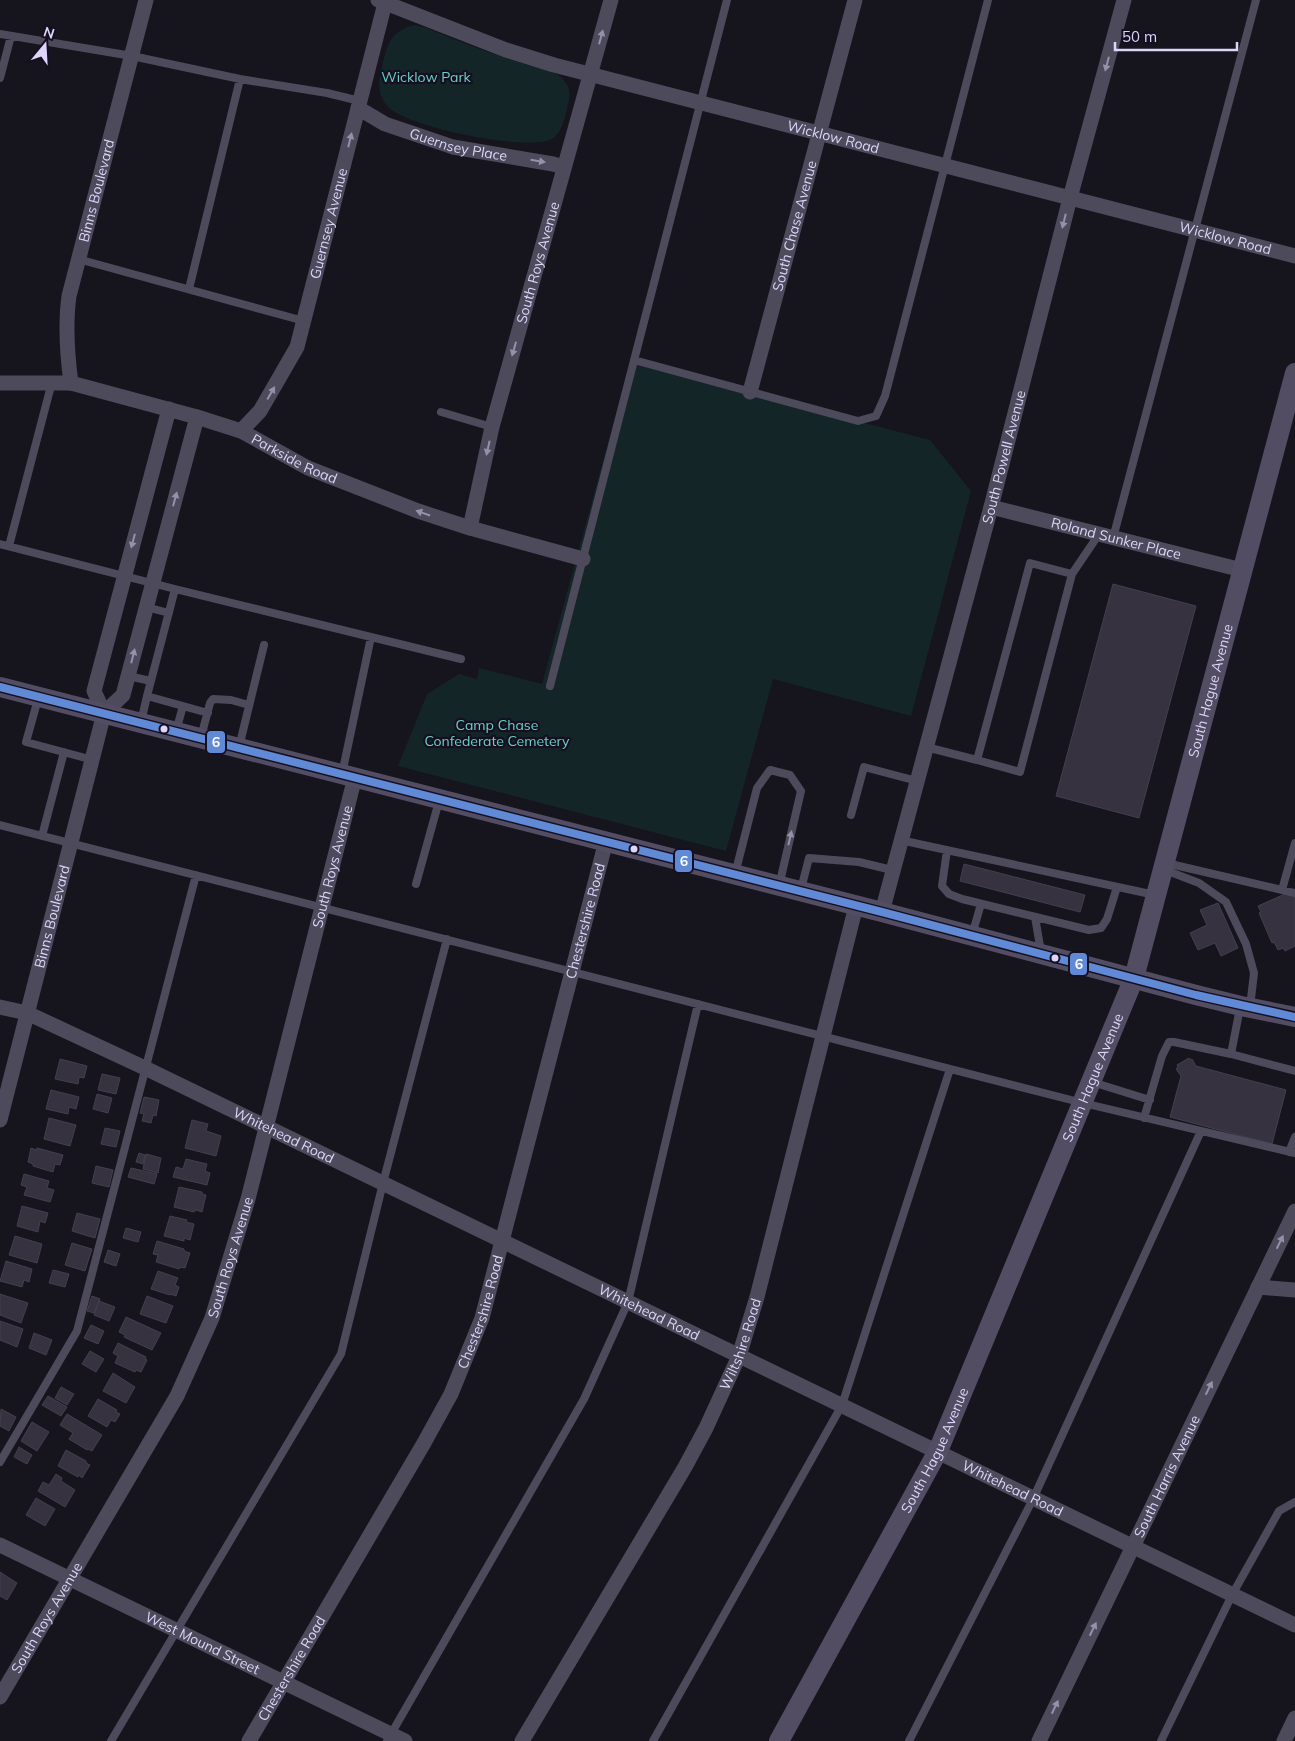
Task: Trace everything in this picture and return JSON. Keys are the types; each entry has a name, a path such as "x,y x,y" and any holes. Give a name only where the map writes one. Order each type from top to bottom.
{"main road":[{"name":"South Hague Avenue","path":"779,1741 938,1451 1134,978 1295,373"},
{"path":"0,687 735,874 1245,1007 1295,1016"}],"street":[{"name":"Binns Boulevard","path":"71,383 66,337 66,316 69,296 146,0"},
{"name":"South Roys Avenue","path":"470,528 492,427 611,0"},
{"name":"South Chase Avenue","path":"750,392 855,0"},
{"name":"South Powell Avenue","path":"882,912 1124,0"},
{"name":"Wicklow Road","path":"382,1 506,50 554,65 1295,256"},
{"name":"Guernsey Avenue","path":"241,431 260,411 297,347 359,105 382,1"},
{"name":"Guernsey Place","path":"359,105 386,124 452,147 564,167"},
{"name":"Parkside Road","path":"0,382 71,383 197,417 241,431 308,468 418,511 470,528 583,558"},
{"path":"169,409 123,576 94,691 104,713 123,695 197,417"},
{"name":"Roland Sunker Place","path":"991,507 1242,570"},
{"name":"Binns Boulevard","path":"0,1120 104,713"},
{"name":"South Roys Avenue","path":"0,1697 177,1396 196,1358 212,1318 248,1199 322,906 349,776"},
{"name":"Chestershire Road","path":"249,1741 366,1543 451,1394 482,1318 606,841"},
{"name":"Wiltshire Road","path":"522,1741 689,1459 706,1428 739,1356 824,1036 856,906"},
{"name":"Whitehead Road","path":"0,1007 26,1013 145,1068 1295,1625"},
{"name":"South Harris Avenue","path":"1038,1741 1295,1212"},
{"path":"1258,1287 1295,1290"},
{"name":"West Mound Street","path":"0,1545 284,1682 394,1739"},
{"path":"1284,1741 1295,1718"}],"lane":[{"path":"550,686 728,0"},
{"path":"634,360 858,421 876,416 885,396 988,0"},
{"path":"926,747 1020,772 1072,574 1106,536 1194,230 1256,0"},
{"path":"0,34 132,56 240,79 327,93 359,105"},
{"path":"0,78 11,36"},
{"path":"189,289 240,79"},
{"path":"78,259 304,321"},
{"path":"9,546 52,382"},
{"path":"441,412 492,427"},
{"path":"0,544 461,659"},
{"path":"977,760 1030,563 1072,574"},
{"path":"140,722 175,589"},
{"path":"146,607 169,613"},
{"path":"349,776 371,637"},
{"path":"240,747 264,645"},
{"path":"128,676 151,681"},
{"path":"147,696 208,713"},
{"path":"39,697 26,742 93,760"},
{"path":"201,738 210,703 213,699 231,700 249,705"},
{"path":"176,731 183,706"},
{"path":"42,836 64,752"},
{"path":"851,815 864,767 916,781"},
{"path":"735,874 757,788 770,770 790,775 801,791 779,886"},
{"path":"416,884 440,799"},
{"path":"0,825 1144,1118 1292,1153 1295,1137"},
{"path":"900,840 1156,895"},
{"path":"1282,890 1295,844"},
{"path":"947,850 942,886 949,894 981,904 1089,930 1101,928 1107,919 1117,887"},
{"path":"801,891 809,858 859,862 892,870"},
{"path":"1164,866 1295,893"},
{"path":"1164,866 1199,883 1226,902 1246,944 1254,973 1231,1054"},
{"path":"0,1462 77,1331 196,874"},
{"path":"972,935 981,904"},
{"path":"1035,917 1041,954"},
{"path":"111,1741 340,1354 447,939"},
{"path":"394,1739 584,1399 628,1302 698,1004"},
{"path":"1144,1118 1162,1056 1169,1042 1231,1054 1295,1070"},
{"path":"653,1741 842,1406 950,1069"},
{"path":"1092,1082 1150,1100"},
{"path":"909,1741 1033,1499 1201,1131"},
{"path":"1161,1741 1232,1595 1279,1511 1295,1502"}],"green space":[{"name":"Wicklow Park","path":"414,25 557,74 569,89 564,122 558,133 552,139 539,142 494,140 417,122 398,114 387,106 381,97 379,87 388,45 400,31"},
{"name":"Camp Chase Confederate Cemetery","path":"630,362 930,440 971,491 911,716 773,679 726,851 398,766 427,694 459,674 477,679 479,668 542,684"}],"building":[{"path":"1113,584 1196,606 1139,818 1056,796"},
{"path":"964,864 1085,895 1080,912 960,881"},
{"path":"1285,894 1295,896 1295,946 1285,951 1283,948 1278,950 1274,942 1272,943 1259,913 1261,912 1258,906"},
{"path":"1218,903 1238,948 1221,956 1215,943 1198,950 1190,933 1207,925 1200,910"},
{"path":"1189,1058 1190,1060 1192,1059 1196,1066 1286,1090 1272,1144 1170,1117 1181,1076 1176,1069 1177,1065"},
{"path":"60,1059 87,1066 84,1078 79,1077 78,1084 55,1079"},
{"path":"102,1074 120,1078 116,1094 98,1090"},
{"path":"51,1090 79,1097 76,1109 69,1107 68,1114 46,1109"},
{"path":"97,1094 112,1098 108,1113 93,1109"},
{"path":"144,1097 159,1100 156,1116 153,1115 151,1123 142,1121 144,1114 140,1113"},
{"path":"49,1118 76,1125 70,1146 44,1139"},
{"path":"192,1120 208,1124 206,1131 221,1136 216,1156 185,1148"},
{"path":"105,1128 120,1131 116,1147 101,1144"},
{"path":"31,1148 63,1155 60,1165 55,1164 53,1172 33,1166 33,1164 28,1162"},
{"path":"139,1153 145,1155 143,1164 136,1162"},
{"path":"146,1154 161,1158 158,1173 143,1169"},
{"path":"186,1159 207,1164 205,1171 210,1173 207,1185 173,1177 176,1167 183,1169"},
{"path":"96,1166 113,1170 109,1187 92,1183"},
{"path":"131,1168 157,1174 154,1184 128,1177"},
{"path":"24,1174 49,1181 47,1188 54,1190 50,1202 24,1195 27,1187 21,1185"},
{"path":"179,1187 202,1192 202,1194 206,1195 202,1212 174,1207"},
{"path":"22,1206 48,1213 45,1223 40,1221 38,1232 17,1226"},
{"path":"77,1213 100,1219 95,1238 72,1231"},
{"path":"170,1216 187,1220 186,1222 194,1224 190,1240 184,1238 184,1241 164,1236"},
{"path":"126,1228 141,1232 138,1242 123,1238"},
{"path":"15,1236 42,1244 37,1263 9,1255"},
{"path":"157,1241 184,1249 184,1251 190,1253 185,1268 180,1267 179,1269 156,1262 158,1255 153,1254"},
{"path":"72,1243 92,1249 85,1271 65,1265"},
{"path":"108,1250 120,1254 116,1266 104,1262"},
{"path":"6,1261 32,1269 29,1282 24,1280 22,1287 0,1281"},
{"path":"53,1270 69,1274 65,1287 49,1283"},
{"path":"158,1271 178,1278 175,1285 179,1287 176,1296 151,1289"},
{"path":"0,1294 28,1303 21,1323 0,1315"},
{"path":"92,1296 100,1299 94,1313 87,1311"},
{"path":"147,1296 173,1306 166,1323 140,1314"},
{"path":"99,1301 115,1307 109,1321 94,1315"},
{"path":"126,1317 161,1333 152,1350 124,1337 125,1335 119,1332"},
{"path":"0,1321 23,1329 17,1347 0,1340"},
{"path":"91,1325 104,1331 98,1344 84,1338"},
{"path":"34,1333 52,1340 46,1355 29,1348"},
{"path":"118,1343 146,1357 145,1359 147,1360 141,1372 136,1370 135,1372 115,1363 118,1356 113,1353"},
{"path":"90,1351 104,1359 96,1372 82,1364"},
{"path":"113,1373 135,1387 126,1403 103,1391"},
{"path":"61,1387 74,1394 67,1405 55,1398"},
{"path":"48,1396 67,1407 61,1416 42,1405"},
{"path":"98,1399 117,1410 116,1412 120,1414 115,1422 111,1420 107,1427 88,1416"},
{"path":"1,1409 16,1417 9,1431 0,1426"},
{"path":"67,1414 102,1435 92,1451 69,1439 73,1433 60,1425"},
{"path":"32,1422 49,1432 37,1451 21,1441"},
{"path":"19,1447 32,1455 27,1464 14,1457"},
{"path":"66,1450 90,1465 82,1478 58,1466"},
{"path":"56,1474 62,1478 61,1481 75,1490 65,1507 38,1491 43,1482 49,1485"},
{"path":"36,1498 55,1509 45,1526 26,1515"},
{"path":"0,1572 17,1583 7,1600 0,1596"}],"transit line":[{"name":"6","path":"0,687 882,912 1196,995 1295,1017"}]}
